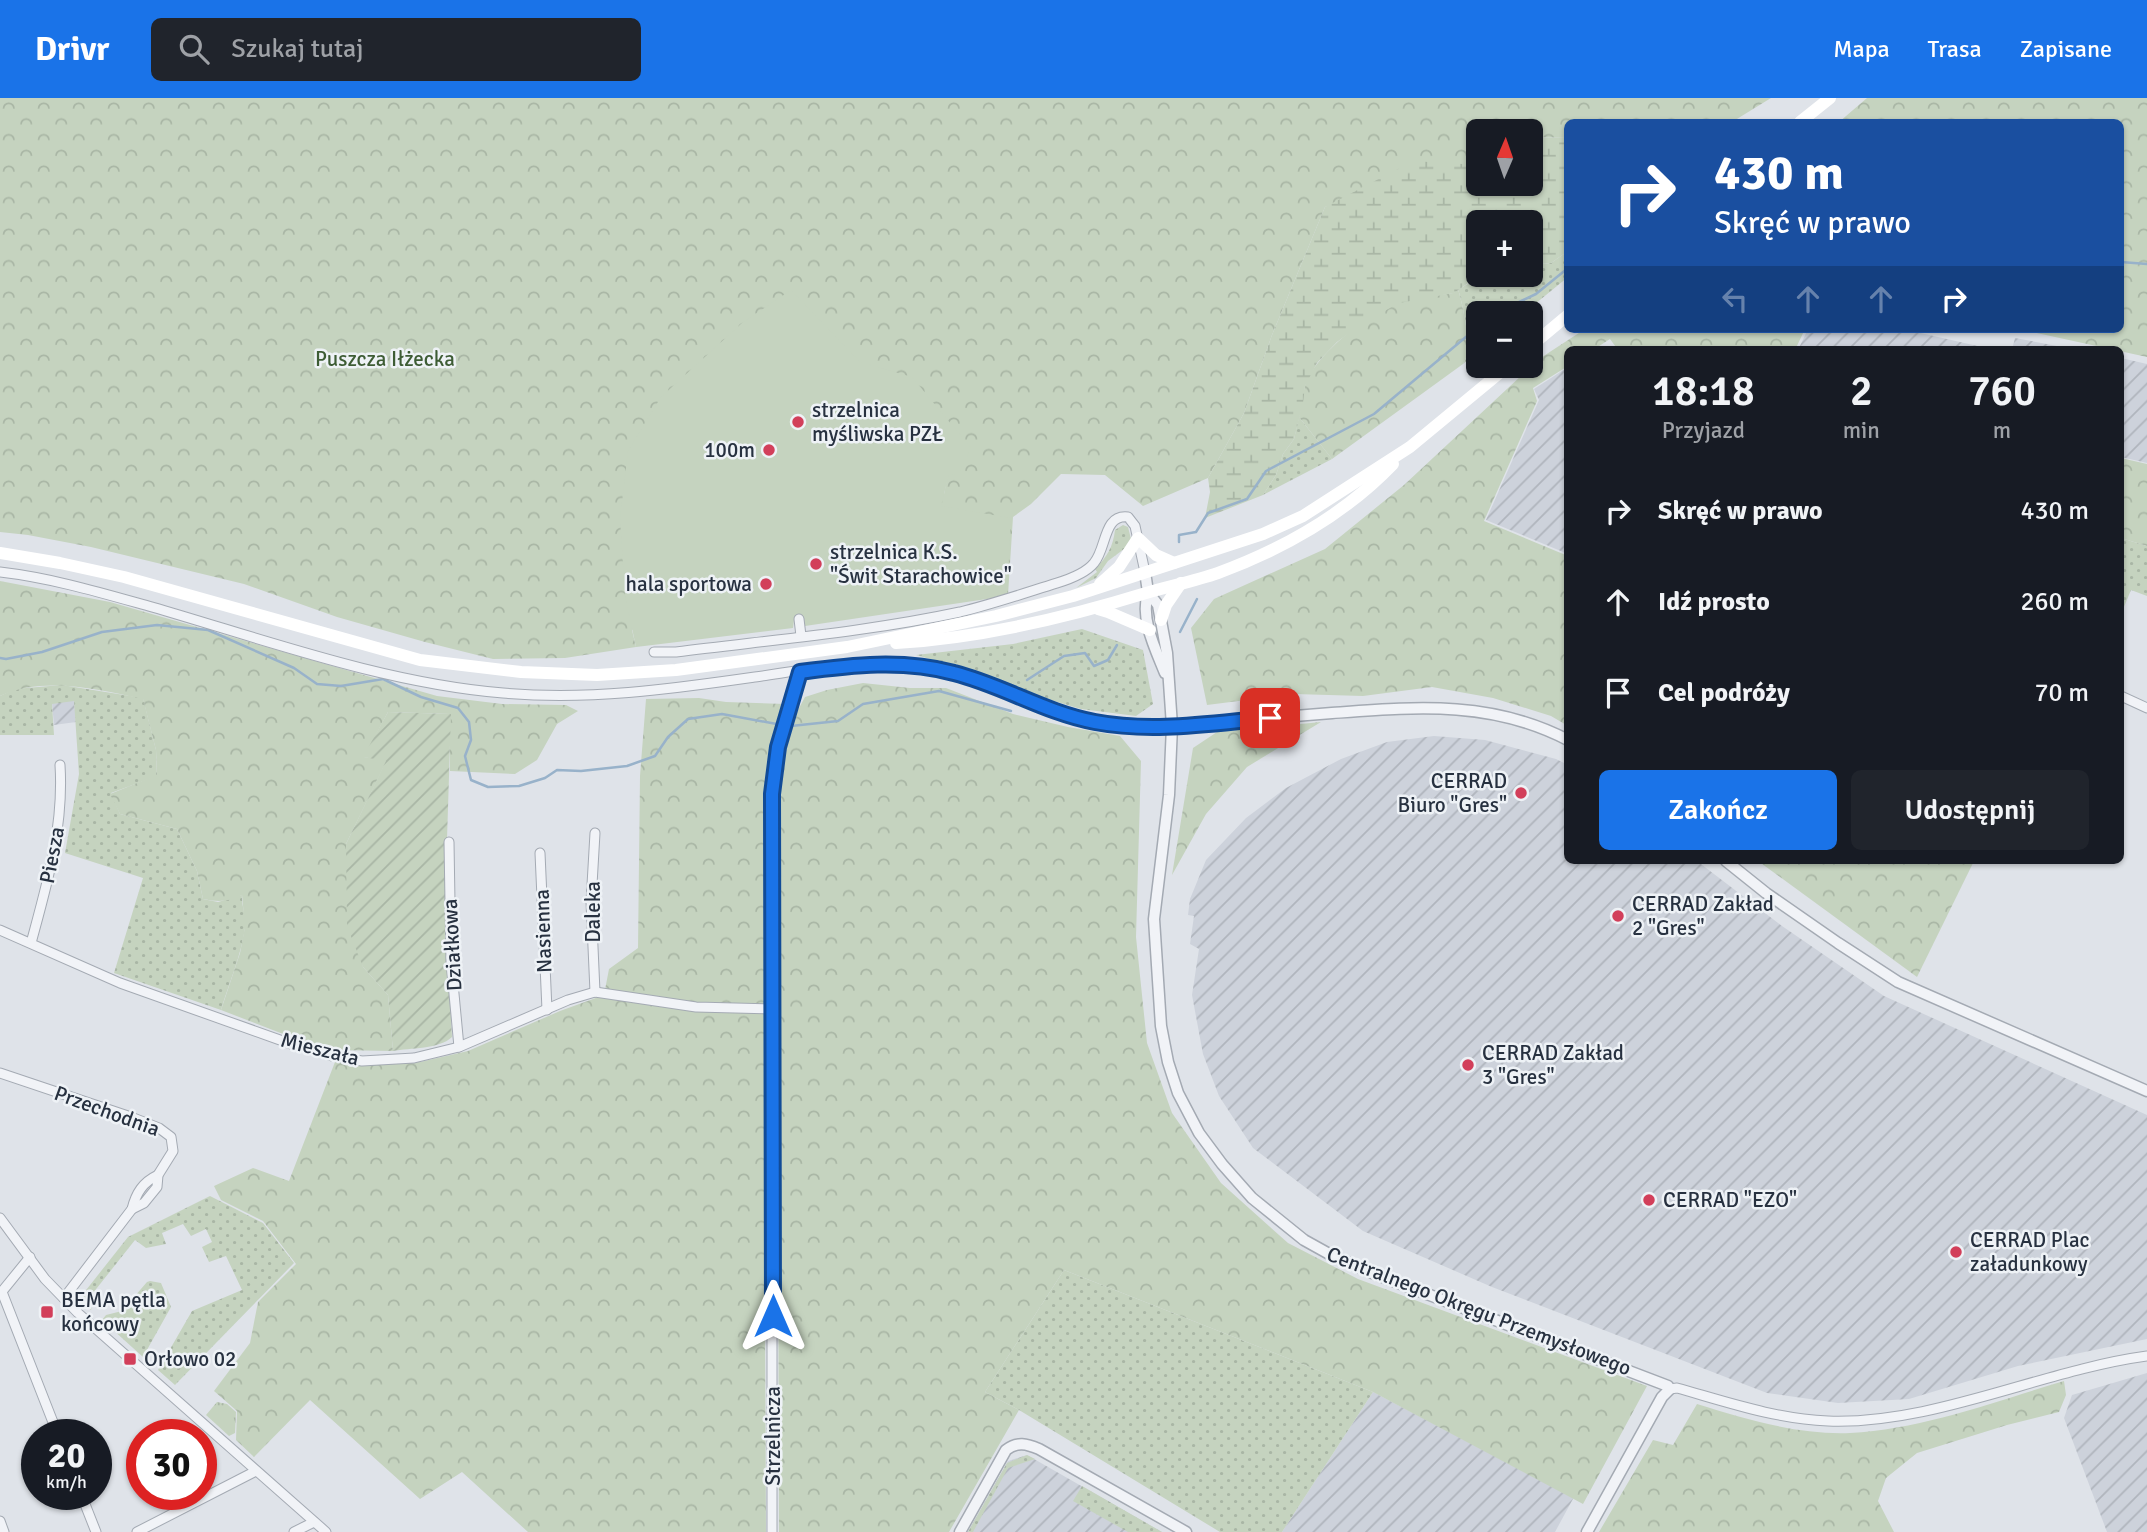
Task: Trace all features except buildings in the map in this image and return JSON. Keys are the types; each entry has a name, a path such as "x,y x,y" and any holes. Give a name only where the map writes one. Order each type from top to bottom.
{"main road":[{"path":"1804,119 1830,98"},
{"path":"1543,336 1564,318"},
{"path":"0,553 49,560 124,577 408,657 466,667 597,675 676,670 847,647 919,642 1046,621 1181,583 1248,561 1279,547 1326,521 1493,378"},
{"path":"847,647 996,616 1095,589 1263,534 1303,516 1410,447"},
{"path":"1095,589 1119,567 1138,538 1156,555 1174,563"},
{"path":"1161,620 1166,605 1181,583"},
{"path":"1094,608 1108,611 1150,630"}],"street":[{"path":"654,652 676,652 802,636 962,611 1077,575 1094,563 1104,546 1108,527 1116,518 1128,517 1135,526 1148,592 1158,605 1167,653 1167,678"},
{"path":"0,572 59,581 387,674 503,693 581,696 647,692 871,664 909,665 954,673 1062,714 1123,726 1172,726 1442,707 1506,716 1564,738"},
{"path":"1148,592 1144,606 1167,678"},
{"path":"799,619 802,636"},
{"name":"Strzelnicza","path":"772,1532 773,780 778,747 800,672"},
{"name":"Centralnego Okręgu Przemysłowego","path":"1167,678 1172,726 1169,795 1154,919 1158,1002 1165,1050 1191,1120 1208,1145 1236,1182 1258,1205 1289,1230 1331,1255 1372,1273 1658,1381 1670,1389 1677,1388 1783,1416 1828,1421 1894,1416 2102,1363 2147,1356"},
{"path":"2124,697 2147,708"},
{"name":"Piesza","path":"32,943 57,839 60,765"},
{"name":"Daleka","path":"595,833 591,902 596,992"},
{"name":"Działkowa","path":"449,842 451,962 459,1047"},
{"name":"Nasienna","path":"540,853 547,1010"},
{"path":"1730,864 1827,936 1898,982 2147,1091"},
{"name":"Mieszała","path":"0,930 120,983 294,1045 362,1061 421,1057 459,1047 582,995 596,992 696,1007 772,1009"},
{"name":"Przechodnia","path":"0,1073 131,1117 166,1132 171,1137 174,1149 158,1175 148,1180 135,1196 132,1209 64,1298"},
{"path":"0,1218 46,1279 64,1298 326,1532"},
{"path":"30,1257 1,1293 52,1419"},
{"path":"1587,1532 1662,1397 1670,1389"},
{"path":"960,1532 1006,1450 1021,1444 1039,1449 1186,1532"},
{"path":"137,1532 256,1471"},
{"path":"87,1510 96,1532"},
{"path":"0,1521 4,1532"},
{"path":"294,1532 314,1522"}],"shaded area":[{"path":"1806,333 1921,333 1977,346 1800,346"},
{"path":"2015,338 2057,346 2013,346"},
{"path":"2124,359 2147,364 2147,463 2124,458"},
{"path":"1564,370 1564,552 1486,520 1539,400 1534,389"},
{"path":"74,700 76,722 54,725 52,703"},
{"path":"1434,736 1485,740 1556,759 1564,763 1564,864 1701,864 1782,926 1884,996 2147,1115 2147,1339 2018,1366 1909,1399 1838,1403 1767,1393 1492,1287 1363,1231 1253,1148 1219,1096 1203,1054 1192,995 1199,949 1190,944 1194,916 1188,915 1190,899 1206,860 1246,818 1286,788 1341,759 1387,742"},
{"path":"2147,1373 2147,1532 2107,1532 2064,1418 2072,1395"},
{"path":"1373,1392 1574,1497 1555,1532 1282,1532"},
{"path":"1027,1455 1162,1532 968,1532 1008,1461"}],"green space":[{"name":"Puszcza Iłżecka","path":"0,98 1771,98 1737,119 1564,119 1564,138 1544,137 1544,119 1466,119 1466,165 1325,207 1272,335 1244,413 1208,478 1143,506 1105,475 1061,474 1031,504 1013,517 1008,595 955,558 936,492 944,494 948,474 632,630 636,647 565,658 493,659 337,617 244,584 91,547 0,532"},
{"path":"1867,98 2147,98 2147,357 2124,352 2124,346 2096,346 2036,333 2124,333 2124,119 1842,119"},
{"path":"1544,137 1564,138 1564,254 1551,263 1543,264 1543,210 1466,210 1466,285 1454,293 1399,303 1363,323 1337,342 1317,363 1305,386 1294,439 1283,454 1276,475 1263,495 1205,518 1210,492 1208,478 1244,413 1272,335 1325,207 1413,161 1466,164 1466,196 1544,196"},
{"path":"1564,254 1564,280 1539,301 1466,301 1466,326 1458,290 1466,285 1543,287 1543,264 1551,263"},
{"path":"791,290 860,362 912,377 971,448 958,475 949,474 941,506 1011,518 1007,596 805,626 803,618 794,620 793,628 636,647 625,596 620,519 628,451 661,397 742,323"},
{"path":"1458,290 1465,318 1466,358 1463,364 1332,459 1299,417 1310,374 1331,348 1360,324 1388,307 1406,300"},
{"path":"1579,333 1803,333 1797,346 1615,346 1610,339 1599,346 1564,346 1564,369 1533,388 1537,401 1484,521 1564,554 1564,724 1551,716 1493,698 1432,687 1363,696 1294,694 1207,705 1191,628 1214,599 1325,549 1404,485 1519,378 1543,378 1543,356"},
{"path":"1299,417 1332,459 1263,495 1276,475 1283,454 1294,439"},
{"path":"2124,459 2147,464 2147,546 2124,539"},
{"path":"1123,525 1128,527 1131,539 1128,546 1108,561 1096,578 1076,588 1097,572 1095,569 1109,551 1115,530"},
{"path":"2124,539 2147,546 2147,596 2131,590 2124,607"},
{"path":"0,581 110,602 437,696 502,704 566,705 578,711 557,724 537,760 515,774 450,771 450,714 388,712 364,757 387,760 346,844 363,967 388,995 393,1051 334,1050 221,1010 240,953 245,927 242,895 223,901 203,899 197,871 177,829 120,814 110,794 157,775 156,750 143,699 71,686 34,687 0,696"},
{"path":"1082,629 1143,650 1153,704 1136,716 1081,709 916,655 1013,644"},
{"path":"863,683 910,688 946,688 1013,714 1120,736 1141,761 1136,937 1147,1043 1172,1113 1221,1183 1288,1243 1358,1279 1647,1386 1583,1504 1373,1392 1064,1270 985,1392 1019,1410 949,1532 779,1532 777,779 784,736 805,697"},
{"path":"62,685 143,698 156,750 157,776 111,793 120,814 177,829 197,871 203,899 218,902 242,895 245,924 243,938 221,1010 114,973 143,878 65,853 79,774 74,701 52,704 54,735 0,735 0,696 14,689"},
{"path":"699,698 726,702 785,704 768,781 764,1112 766,1532 528,1532 462,1472 420,1499 310,1400 254,1457 236,1440 237,1411 214,1391 250,1343 258,1302 296,1264 263,1221 221,1200 214,1186 253,1168 289,1181 335,1062 370,1065 420,1062 468,1051 604,995 609,969 638,948 640,776 646,699"},
{"path":"388,712 451,714 445,902 452,1037 433,1046 393,1051 388,995 363,967 347,926 346,844 386,761 363,757"},
{"path":"1321,722 1247,767 1206,814 1172,875 1193,748 1217,732"},
{"path":"1762,864 1973,864 1917,977"},
{"path":"210,1196 263,1223 294,1263 175,1385 158,1370 192,1311 242,1290 226,1256 209,1262 202,1247 212,1242 206,1229 191,1236 183,1224 162,1233 166,1244 146,1248 135,1240 89,1298 93,1303 91,1310 79,1299 128,1237"},
{"path":"1064,1270 1373,1392 1282,1532 1220,1532 985,1392"},
{"path":"150,1281 161,1283 171,1307 143,1357 102,1320 106,1315 122,1311"},
{"path":"2064,1381 2066,1395 2059,1412 1917,1453 1886,1478 1878,1501 1894,1532 1599,1532 1653,1440 1673,1445 1697,1404 1791,1429 1850,1433 1931,1420"},
{"path":"217,1402 227,1404 236,1412 235,1433 229,1436 217,1425 217,1419 210,1419 206,1415"},
{"path":"1027,1455 1035,1459 1008,1468 973,1532 968,1532 1007,1463"},
{"path":"1082,1486 1162,1532 1128,1532 1073,1501"}],"waterway":[{"path":"2124,262 2147,264"},
{"path":"1521,301 1536,294 1564,271"},
{"path":"1179,542 1179,535 1196,532 1208,513 1247,499 1266,471 1374,414 1466,337"},
{"path":"1180,632 1197,599"},
{"path":"0,658 42,652 102,632 157,625 208,630 294,668 317,684 341,686 383,679 421,697 458,708 469,722 471,740 465,756 471,780 488,787 519,786 545,778 557,770 581,771 627,766 655,756 668,737 688,719 722,714 782,725"},
{"path":"1027,680 1064,656 1085,653 1094,666 1108,660 1117,645"},
{"path":"791,726 838,721 863,704 939,691 1011,711"}],"place":[{"name":"strzelnica myśliwska PZŁ","path":"798,422"},
{"name":"100m","path":"769,450"},
{"name":"strzelnica K.S. \"Świt Starachowice\"","path":"816,564"},
{"name":"hala sportowa","path":"766,584"},
{"name":"CERRAD Biuro \"Gres\"","path":"1521,793"},
{"name":"CERRAD Zakład 2 \"Gres\"","path":"1618,916"},
{"name":"CERRAD Zakład 3 \"Gres\"","path":"1468,1065"},
{"name":"CERRAD \"EZO\"","path":"1649,1200"},
{"name":"CERRAD Plac załadunkowy","path":"1956,1252"},
{"name":"BEMA pętla końcowy","path":"47,1312"},
{"name":"Orłowo 02","path":"130,1359"}],"route":[{"path":"773,1316 772,794 774,764 800,672 880,663 909,665 954,673 1062,714 1123,726 1172,726 1270,718"}]}
